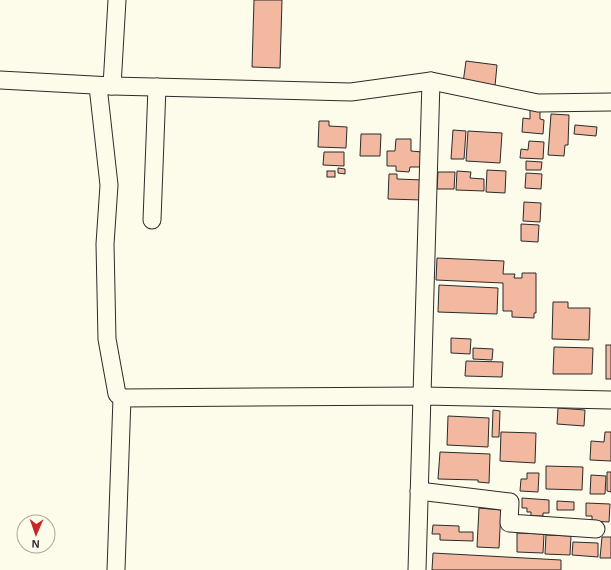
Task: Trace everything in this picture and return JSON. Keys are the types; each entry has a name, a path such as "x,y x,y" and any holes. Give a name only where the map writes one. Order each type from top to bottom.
{"street":[{"path":"117,0 105,86 108,185 105,244 107,339 117,394 122,398 422,396 611,400"},
{"path":"0,80 105,86 351,92 432,81 538,104 611,102"},
{"path":"417,570 432,81"},
{"path":"152,220 157,87"},
{"path":"116,570 122,398"},
{"path":"419,491 510,502 509,523 596,529"}],"building":[{"path":"254,0 282,0 280,68 252,67"},
{"path":"466,61 497,65 495,86 463,83"},
{"path":"530,109 540,110 540,119 544,120 543,134 522,132 523,118 530,119"},
{"path":"551,114 569,115 568,145 565,145 564,156 548,155"},
{"path":"319,121 329,121 329,126 347,127 346,148 318,147"},
{"path":"575,125 597,127 596,136 574,134"},
{"path":"453,130 466,131 464,159 451,159"},
{"path":"468,131 502,133 500,163 466,161"},
{"path":"361,134 381,134 380,156 360,156"},
{"path":"396,139 411,139 411,151 422,152 422,167 410,167 409,172 396,171 396,166 387,166 387,151 395,151"},
{"path":"529,141 544,142 543,159 520,158 521,149 528,150"},
{"path":"324,152 344,152 344,166 323,165"},
{"path":"526,161 542,162 541,170 526,170"},
{"path":"338,168 345,169 345,174 338,173"},
{"path":"487,170 506,171 505,193 486,192"},
{"path":"327,171 335,171 335,177 327,177"},
{"path":"457,171 471,172 470,178 484,179 484,191 456,190"},
{"path":"438,172 455,172 454,189 437,189"},
{"path":"526,173 542,174 541,189 525,188"},
{"path":"389,174 397,174 397,179 423,180 422,200 388,199"},
{"path":"524,202 541,203 540,222 523,221"},
{"path":"521,224 539,225 538,242 521,241"},
{"path":"437,258 504,261 503,274 515,274 514,278 522,278 522,273 536,273 536,313 534,313 534,318 512,317 512,311 503,311 503,283 436,280"},
{"path":"439,285 498,288 497,314 438,312"},
{"path":"553,302 568,302 568,308 590,308 589,340 552,339"},
{"path":"451,338 471,339 470,354 451,353"},
{"path":"606,345 611,345 611,379 606,379"},
{"path":"554,347 593,348 592,374 553,374"},
{"path":"473,348 493,349 492,360 473,359"},
{"path":"466,361 503,362 502,377 465,376"},
{"path":"558,408 585,410 584,426 557,424"},
{"path":"493,410 500,411 499,437 492,437"},
{"path":"448,416 489,418 488,447 447,445"},
{"path":"501,432 536,433 535,463 500,461"},
{"path":"605,432 611,432 611,461 590,460 591,441 604,442"},
{"path":"440,452 490,454 489,483 478,482 478,480 438,479"},
{"path":"546,466 583,467 582,490 546,489"},
{"path":"607,472 611,472 611,492 607,491"},
{"path":"527,473 539,473 538,492 520,491 521,479 527,479"},
{"path":"591,475 606,476 605,494 590,494"},
{"path":"522,498 549,500 549,513 543,513 543,516 531,516 531,512 527,512 527,508 522,508"},
{"path":"557,501 574,502 574,510 557,510"},
{"path":"586,503 610,504 609,522 592,521 592,516 586,516"},
{"path":"479,508 501,510 499,548 477,547"},
{"path":"433,525 459,526 459,532 473,532 473,541 440,540 440,534 432,534"},
{"path":"517,533 544,534 543,553 517,552"},
{"path":"546,535 571,536 570,555 545,554"},
{"path":"602,537 611,537 611,558 600,558"},
{"path":"573,542 598,543 598,557 572,555"},
{"path":"433,553 561,560 561,570 432,570"}]}
